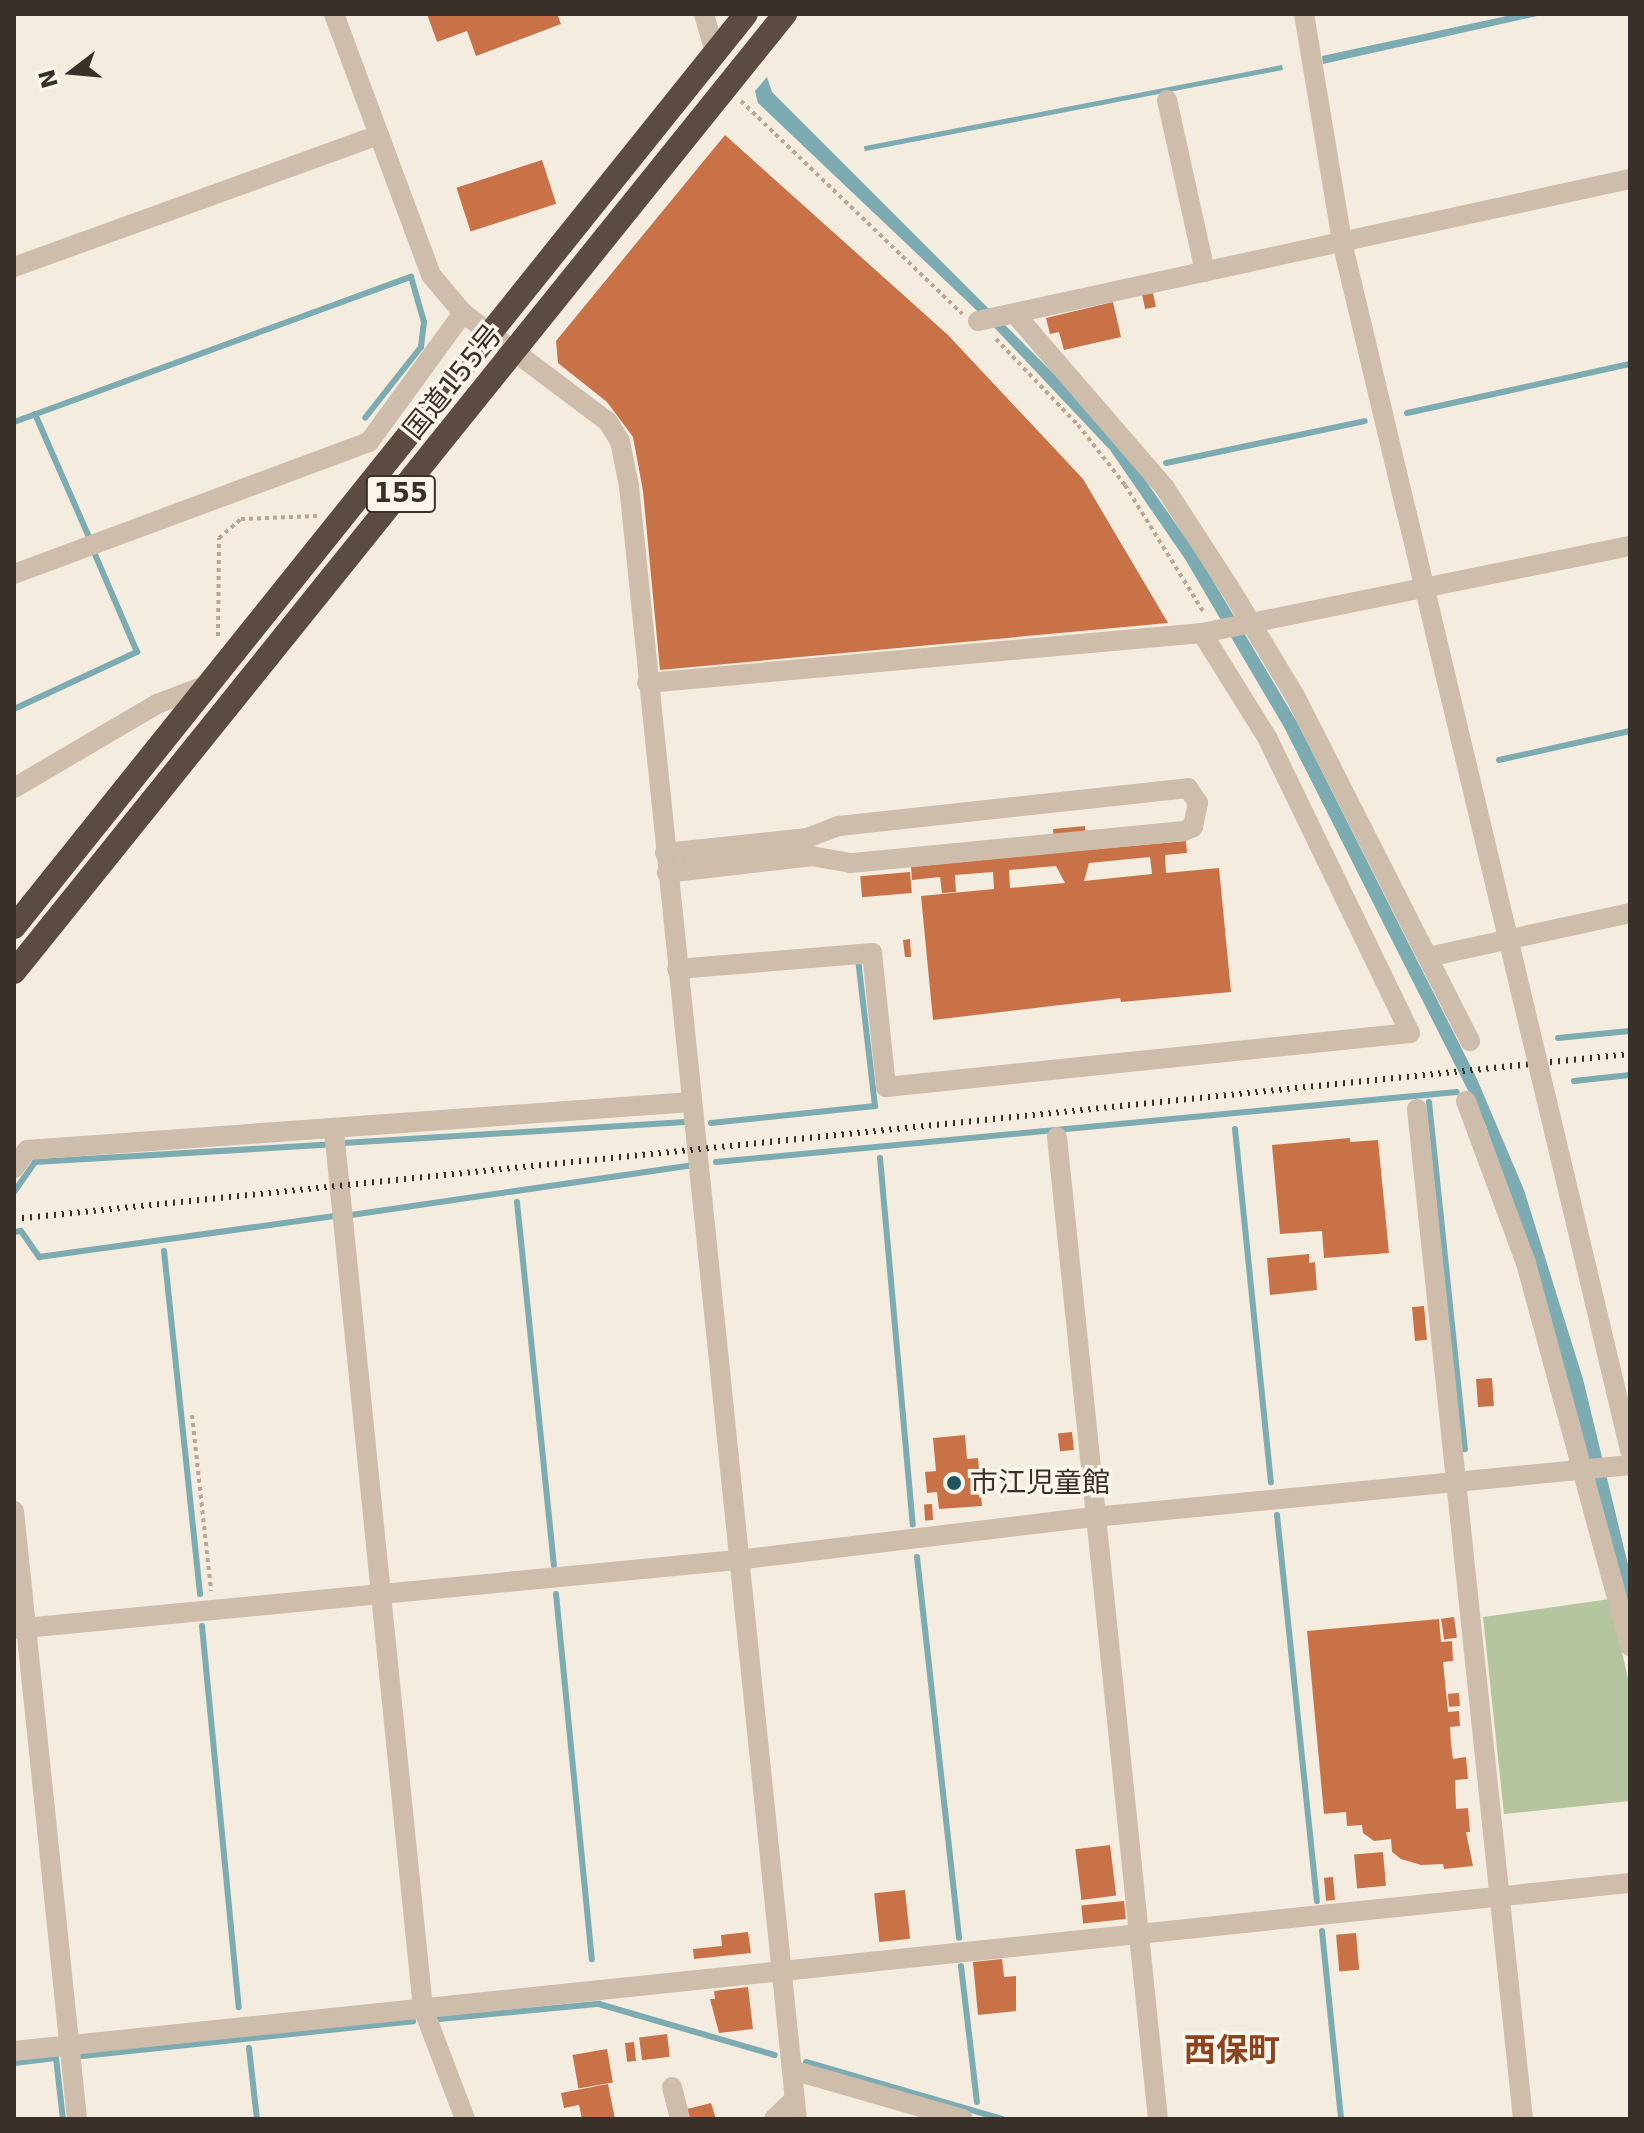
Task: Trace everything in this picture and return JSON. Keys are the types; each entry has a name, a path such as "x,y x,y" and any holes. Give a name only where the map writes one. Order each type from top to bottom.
{"highway":[{"name":"国道155号","path":"14,927 746,14"},
{"name":"国道155号","path":"14,972 785,14"}],"street":[{"path":"334,14 431,275 463,313 608,422 620,441 796,2109 774,2119"},
{"path":"704,14 715,52"},
{"path":"1304,14 1342,242 1630,1450"},
{"path":"1167,100 1205,272"},
{"path":"14,267 379,135"},
{"path":"980,320 1630,179"},
{"path":"14,574 369,442 463,313"},
{"path":"1011,314 1165,488 1295,696 1470,1041"},
{"path":"647,683 1202,633 1630,546"},
{"path":"677,969 872,953 886,1087 1410,1033 1268,739 1202,633"},
{"path":"14,788 157,704 207,685"},
{"path":"1188,788 1198,803 1193,827 1184,831 851,863 813,856 666,863 807,838 839,826 1188,788"},
{"path":"1428,957 1630,913"},
{"path":"1466,1101 1526,1263 1585,1469 1630,1646"},
{"path":"14,1168 27,1150 334,1131 691,1102"},
{"path":"1417,1109 1459,1481 1523,2119"},
{"path":"334,1131 423,2008 465,2119"},
{"path":"1057,1137 1158,2119"},
{"path":"22,1629 380,1592 737,1560 1094,1517 1630,1465"},
{"path":"14,1511 22,1629 77,2119"},
{"path":"14,2051 1138,1931 1630,1883"},
{"path":"792,2070 963,2119"},
{"path":"672,2087 680,2119"}],"path":[{"path":"731,82 746,111 971,322 980,320 1078,425 1125,485 1205,607 1202,633"},
{"path":"234,653 218,644 219,538 241,519 343,513"},
{"path":"192,1415 213,1609"}],"green space":[{"path":"1610,1599 1630,1688 1630,1801 1504,1814 1483,1617"}],"water":[{"path":"1516,14 1546,14 1323,64 1322,56"},
{"path":"1282,65 1283,70 865,151 864,146"},
{"path":"767,77 772,92 1111,431 1199,557 1297,722 1477,1079 1524,1190 1583,1379 1630,1573 1630,1628 1537,1277 1486,1126 1284,727 1185,559 1110,450 990,323 758,103 755,91"}],"building":[{"path":"427,14 557,14 561,24 476,56 467,31 437,42"},
{"path":"725,135 948,335 1083,479 1168,623 660,670 643,491 633,437 607,402 558,363 556,341"},
{"path":"542,160 556,204 471,232 456,188"},
{"path":"1153,293 1156,307 1145,309 1142,295"},
{"path":"1113,302 1121,337 1064,350 1059,332 1050,334 1046,318"},
{"path":"1085,826 1087,850 1186,841 1187,853 1165,855 1166,873 1219,868 1231,992 1121,1002 1120,998 933,1020 921,896 994,889 993,872 955,875 956,892 942,893 940,877 912,880 911,867 1055,853 1053,829","holes":["1150,857 1152,874 1084,881 1089,863","1056,866 1065,883 1010,888 1009,870"]},
{"path":"910,872 912,893 862,897 860,876"},
{"path":"910,939 911,957 905,957 903,940"},
{"path":"1350,1138 1350,1142 1378,1140 1389,1253 1324,1258 1322,1231 1280,1234 1272,1145"},
{"path":"1309,1254 1309,1263 1315,1262 1317,1290 1270,1295 1267,1258"},
{"path":"1424,1306 1427,1340 1415,1341 1412,1307"},
{"path":"1492,1378 1494,1406 1478,1407 1476,1379"},
{"path":"1072,1432 1074,1450 1060,1451 1058,1433"},
{"path":"965,1435 967,1459 978,1458 982,1506 939,1509 937,1492 927,1493 925,1472 936,1471 933,1438"},
{"path":"932,1504 933,1520 925,1521 924,1505"},
{"path":"1454,1617 1457,1638 1444,1640 1441,1619"},
{"path":"1439,1619 1441,1642 1452,1641 1453,1661 1443,1662 1448,1712 1459,1711 1460,1726 1450,1727 1451,1744 1453,1759 1466,1757 1468,1779 1455,1780 1456,1809 1468,1808 1470,1832 1466,1832 1473,1866 1444,1869 1443,1864 1421,1865 1401,1859 1392,1852 1391,1839 1374,1841 1363,1833 1362,1825 1347,1826 1346,1812 1324,1814 1307,1631"},
{"path":"1459,1693 1460,1706 1449,1707 1448,1694"},
{"path":"1110,1845 1116,1896 1081,1900 1075,1849"},
{"path":"1383,1852 1386,1886 1357,1888 1354,1855"},
{"path":"1333,1877 1335,1900 1326,1901 1324,1878"},
{"path":"905,1890 910,1939 879,1942 874,1893"},
{"path":"1124,1901 1126,1919 1083,1923 1081,1905"},
{"path":"748,1932 751,1953 694,1959 693,1949 722,1946 721,1935"},
{"path":"1356,1933 1359,1970 1339,1972 1336,1935"},
{"path":"1002,1959 1004,1977 1016,1976 1016,2011 978,2015 973,1962"},
{"path":"748,1987 753,2029 719,2033 710,1999 715,1999 714,1991"},
{"path":"667,2034 670,2057 642,2060 639,2037"},
{"path":"634,2042 636,2061 627,2062 625,2043"},
{"path":"607,2049 613,2082 578,2089 573,2055"},
{"path":"608,2084 615,2119 582,2119 579,2105 564,2108 561,2093"},
{"path":"711,2103 716,2119 690,2119 687,2109"}],"waterway":[{"path":"14,422 411,277 424,322 421,347 365,418"},
{"path":"1407,413 1630,364"},
{"path":"35,414 90,539"},
{"path":"1166,463 1365,421"},
{"path":"14,709 137,652 94,552"},
{"path":"1499,760 1630,731"},
{"path":"711,1123 875,1106 858,960"},
{"path":"1558,1038 1630,1031"},
{"path":"1574,1081 1630,1075"},
{"path":"716,1162 1457,1092"},
{"path":"1429,1102 1465,1449"},
{"path":"343,1143 685,1122"},
{"path":"1235,1129 1271,1482"},
{"path":"14,1192 35,1162 325,1145"},
{"path":"880,1158 913,1525"},
{"path":"351,1215 688,1166"},
{"path":"517,1202 554,1565"},
{"path":"14,1232 21,1231 39,1257 336,1216"},
{"path":"164,1251 200,1594"},
{"path":"1277,1515 1317,1901"},
{"path":"917,1557 959,1938"},
{"path":"556,1594 592,1959"},
{"path":"202,1626 239,2007"},
{"path":"1322,1931 1341,2119"},
{"path":"961,1966 977,2102"},
{"path":"439,2019 599,2004 775,2055"},
{"path":"82,2056 413,2021"},
{"path":"249,2048 257,2119"},
{"path":"14,2063 56,2058 63,2119"},
{"path":"806,2062 1002,2119"}],"railway":[{"path":"14,1219 1630,1054"}],"place":[{"name":"市江児童館","path":"954,1483"}],"district":[{"name":"西保町","path":"1232,2050"}]}
